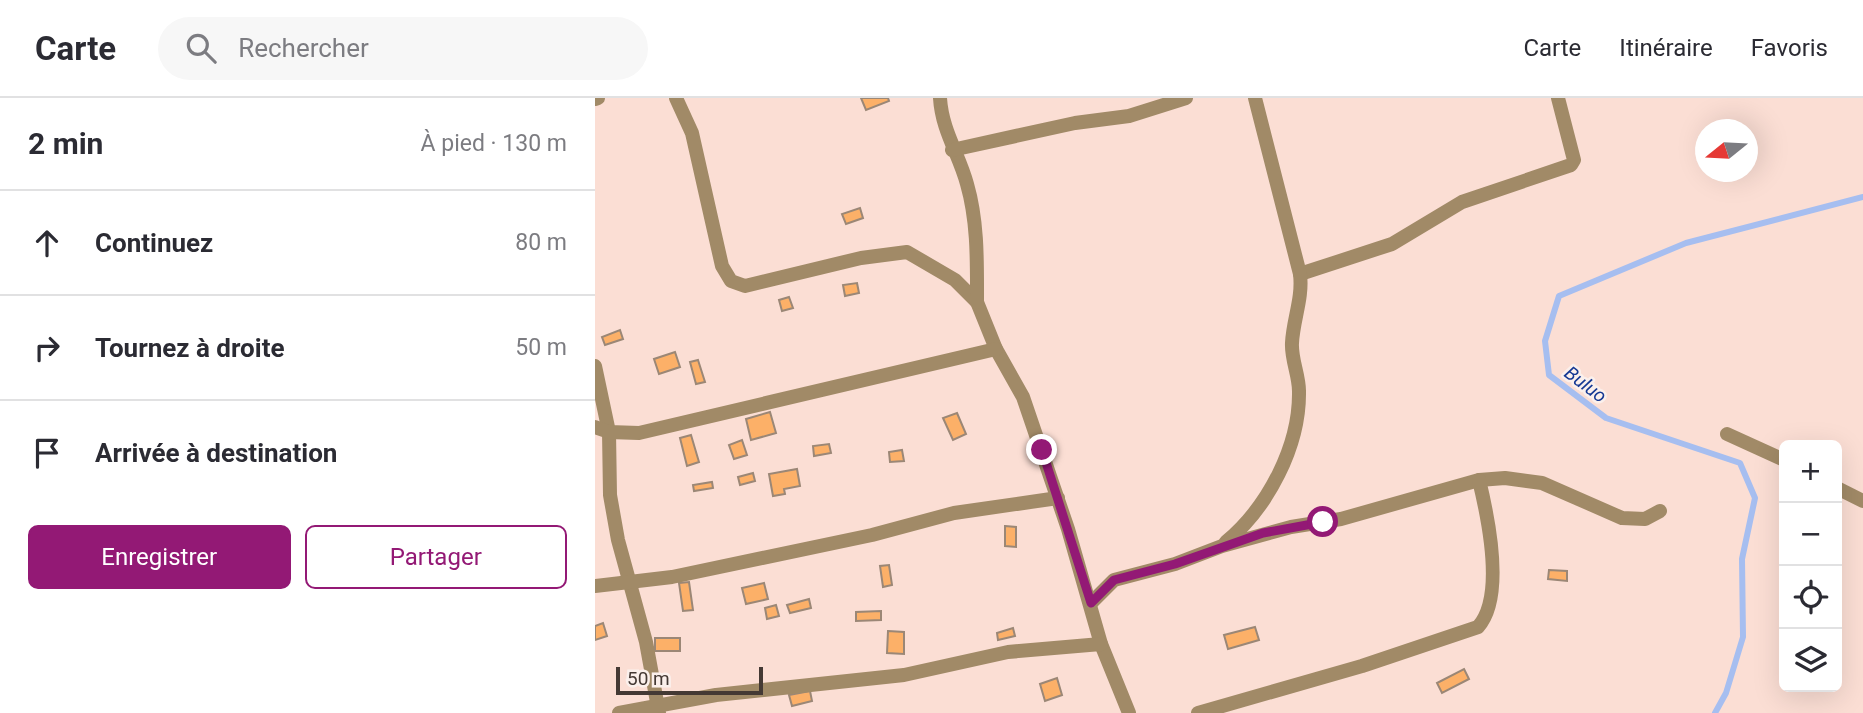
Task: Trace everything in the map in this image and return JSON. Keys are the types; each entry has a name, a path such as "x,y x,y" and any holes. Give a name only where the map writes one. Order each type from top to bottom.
{"street":[{"path":"676,98 692,133 722,266 731,281 745,286 861,258 907,252 955,280 977,302"},
{"path":"940,98 946,134 961,165 972,201 977,302 996,349 1023,397 1058,498 1101,644 1129,713"},
{"path":"952,150 1075,123 1129,116 1186,98"},
{"path":"1223,545 1245,525 1262,501 1293,439 1300,389 1292,345 1300,296 1300,274 1255,98"},
{"path":"1300,274 1392,244 1462,202 1571,165 1574,148 1558,98"},
{"path":"602,430 639,433 996,349"},
{"path":"595,366 610,495 659,710"},
{"path":"1727,434 1779,458"},
{"path":"1091,603 1114,580 1175,564 1223,545 1291,527 1341,519 1479,480 1505,478 1542,484 1622,519 1645,519 1660,511"},
{"path":"1198,713 1362,666 1478,627 1486,618 1492,570 1487,513 1479,480"},
{"path":"1842,490 1863,501"},
{"path":"595,586 629,584 872,536 954,513 1058,498"},
{"path":"619,713 659,710 716,695 904,675 1008,652 1101,644"}],"building":[{"path":"861,98 888,98 889,101 866,110"},
{"path":"860,208 863,218 846,224 842,214"},
{"path":"857,283 859,293 845,296 843,285"},
{"path":"789,297 793,308 782,311 779,300"},
{"path":"620,330 623,339 605,345 602,337"},
{"path":"675,352 680,367 659,374 654,359"},
{"path":"698,360 705,382 696,384 690,362"},
{"path":"770,412 776,433 751,440 746,419"},
{"path":"957,413 966,434 953,440 943,418"},
{"path":"691,435 699,462 687,466 680,438"},
{"path":"742,440 747,455 734,459 729,445"},
{"path":"829,444 831,453 814,456 813,446"},
{"path":"902,450 904,461 890,462 889,452"},
{"path":"797,469 800,486 784,489 785,494 773,496 769,474"},
{"path":"753,473 755,481 740,485 738,477"},
{"path":"712,482 713,488 694,491 693,485"},
{"path":"1005,526 1016,527 1016,547 1005,546"},
{"path":"889,565 892,585 883,587 880,566"},
{"path":"1549,570 1567,571 1567,581 1548,579"},
{"path":"689,582 693,610 683,611 679,583"},
{"path":"764,583 768,599 746,604 742,588"},
{"path":"809,599 811,608 790,613 787,605"},
{"path":"776,605 779,616 767,619 765,608"},
{"path":"881,611 881,620 856,621 856,612"},
{"path":"603,623 607,636 595,640 595,626"},
{"path":"1255,627 1259,640 1228,649 1224,635"},
{"path":"1013,628 1015,636 998,640 997,633"},
{"path":"888,631 904,632 904,654 887,653"},
{"path":"655,638 680,638 680,651 655,651"},
{"path":"1464,669 1469,679 1442,693 1437,683"},
{"path":"1057,678 1062,695 1045,701 1040,684"},
{"path":"810,691 812,701 792,706 789,695"}],"waterway":[{"name":"Buluo","path":"1715,713 1726,693 1743,637 1742,559 1755,498 1740,463 1606,418 1549,375 1545,341 1559,296 1686,243 1863,197"}],"route":[{"path":"1042,450 1091,603 1114,580 1175,564 1263,533 1323,522"}]}
